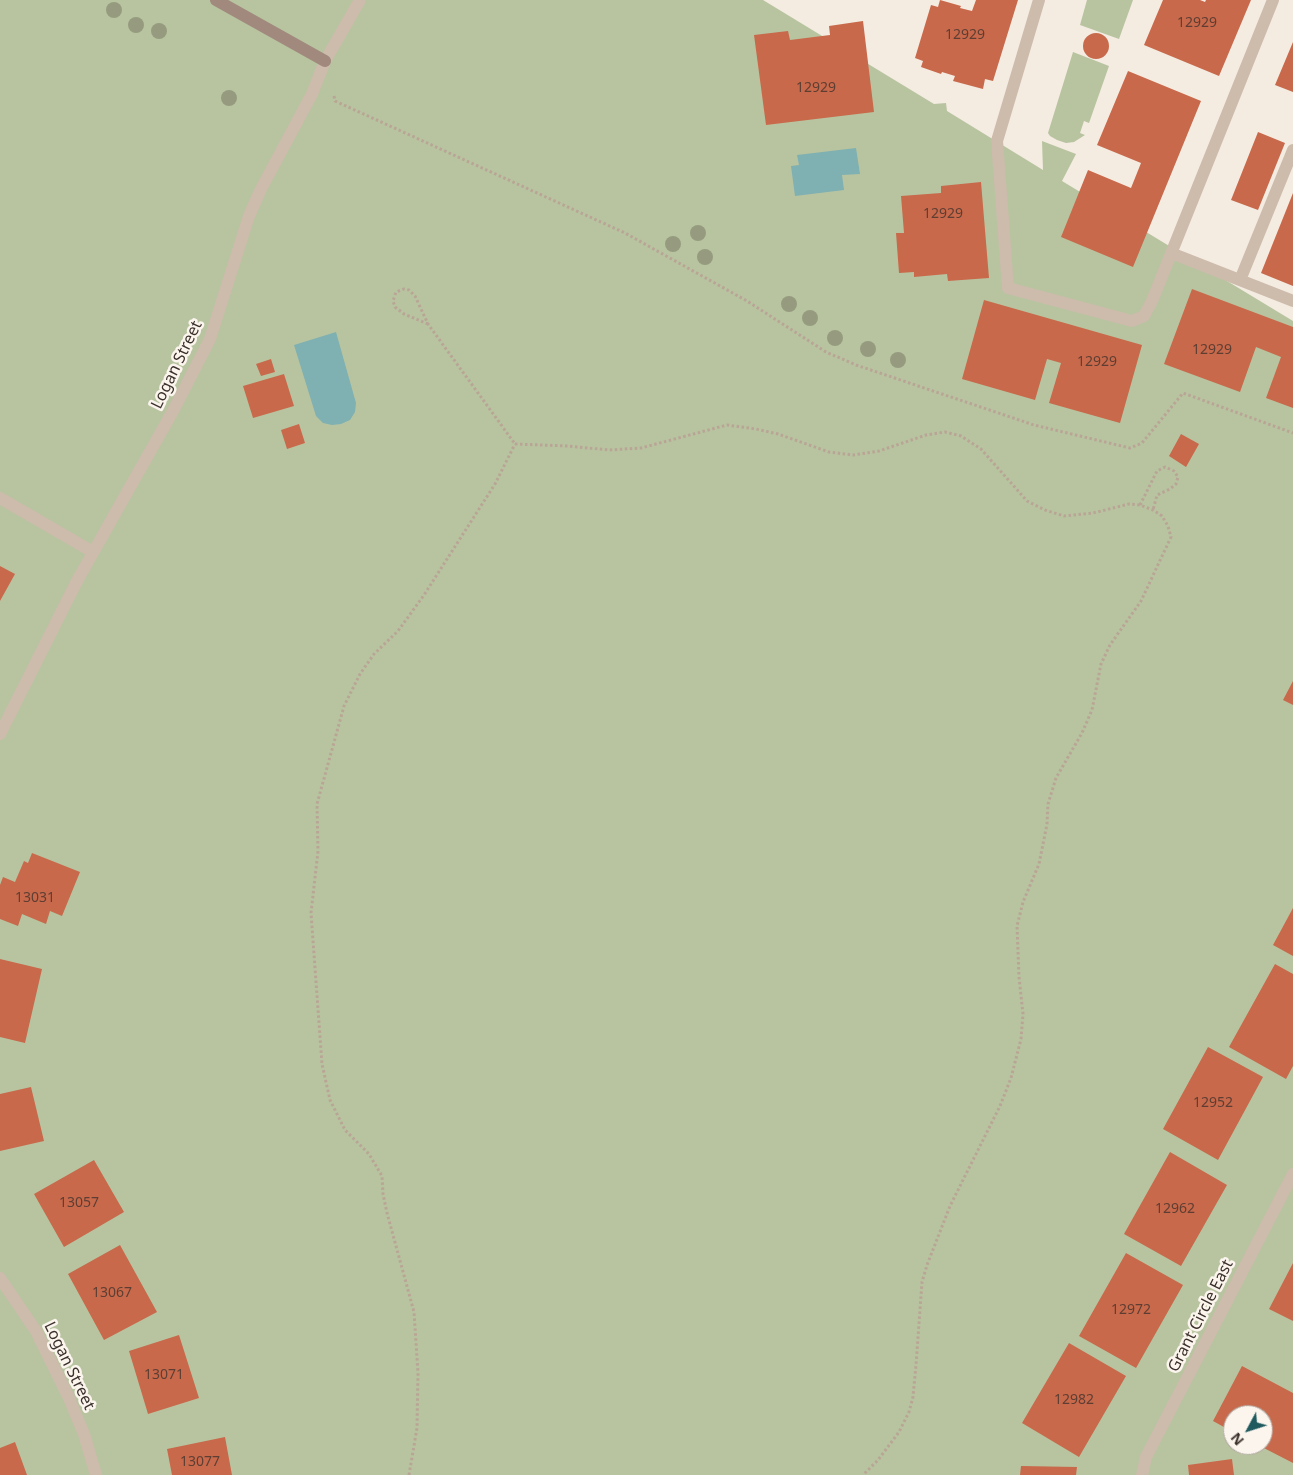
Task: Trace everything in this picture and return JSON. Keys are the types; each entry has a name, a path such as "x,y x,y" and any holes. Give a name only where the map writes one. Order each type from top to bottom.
{"street":[{"path":"216,0 325,61"},
{"name":"Logan Street","path":"0,734 93,552 210,340 249,216 261,189 312,94 325,61 360,0"},
{"path":"1039,0 997,141 1008,288 1132,321 1144,316 1152,301 1273,0"},
{"path":"1240,280 1293,150"},
{"path":"1171,253 1293,301"},
{"path":"0,498 93,552"},
{"name":"Grant Circle East","path":"1142,1475 1146,1458 1293,1174"},
{"name":"Logan Street","path":"0,1278 36,1331 68,1396 84,1434 96,1475"}],"path":[{"path":"336,101 625,233 747,301 826,352 856,365 943,396 1034,425 1130,448 1142,443 1183,393 1293,434"},
{"path":"428,324 404,314 395,307 393,301 396,292 404,289 410,290 415,296 428,324 515,444"},
{"path":"515,444 609,450 641,448 727,426 771,432 829,452 853,455 879,450 926,435 945,432 961,436 981,449 1027,501 1045,510 1064,516 1094,513 1129,504 1140,505 1162,516 1168,526 1171,537 1141,601 1110,645 1101,664 1092,710 1082,733 1056,778 1048,804 1047,824 1039,864 1023,902 1017,926 1023,1014 1021,1039 1011,1078 1000,1106 950,1206 927,1265 922,1282 913,1397 909,1412 900,1432 878,1460 863,1475"},
{"path":"409,1475 417,1428 418,1372 414,1312 386,1213 382,1176 369,1154 345,1130 330,1100 322,1064 310,912 318,851 318,804 344,706 360,674 374,654 398,631 424,595 495,484 515,444"},
{"path":"1140,505 1157,472 1165,467 1174,471 1178,477 1176,484 1157,495 1153,510"}],"green space":[{"path":"0,0 763,0 934,104 946,103 947,111 1043,170 1042,141 1076,154 1062,181 1293,321 1293,1475 0,1475"},
{"path":"1087,0 1133,0 1119,39 1080,25"},
{"path":"1073,52 1109,66 1089,123 1084,121 1080,133 1085,135 1074,142 1066,143 1057,140 1048,133"}],"water":[{"path":"856,148 860,174 842,175 844,190 795,196 791,166 799,165 797,155"},
{"path":"336,332 356,403 355,412 350,420 332,425 323,423 316,416 294,345"}],"building":[{"path":"940,0 972,11 976,0 1018,0 993,81 985,79 983,89 953,81 955,76 942,72 941,74 921,67 923,61 915,58 931,5 938,7"},
{"path":"1163,0 1200,0 1205,2 1206,0 1251,0 1219,76 1144,45"},
{"path":"863,21 874,112 766,125 754,35 788,31 790,40 830,35 829,26"},
{"path":"1096,33 1105,37 1109,46 1105,55 1096,59 1087,55 1083,46 1087,37"},
{"path":"1293,42 1293,92 1275,85"},
{"path":"1128,71 1201,101 1133,267 1061,237 1088,170 1131,188 1141,163 1097,145"},
{"path":"1258,132 1285,143 1258,210 1231,200"},
{"path":"981,182 989,278 948,281 947,274 914,277 914,272 899,273 896,233 904,233 901,196 941,193 941,186"},
{"path":"1293,193 1293,286 1261,273"},
{"path":"1192,289 1293,327 1293,408 1266,398 1281,357 1256,347 1240,392 1164,364"},
{"path":"984,300 1142,345 1120,423 1049,403 1061,363 1047,359 1035,400 962,379"},
{"path":"271,359 275,372 261,376 256,364"},
{"path":"284,374 294,406 253,418 243,386"},
{"path":"299,424 305,443 287,449 281,430"},
{"path":"1181,434 1199,444 1186,467 1169,456"},
{"path":"0,566 15,574 0,601"},
{"path":"1293,681 1293,705 1283,700"},
{"path":"32,853 80,872 62,916 50,911 46,924 22,914 18,926 0,919 0,885 3,877 15,882 24,861 28,863"},
{"path":"1293,908 1293,956 1273,945"},
{"path":"0,959 42,969 25,1043 0,1037"},
{"path":"1275,964 1293,974 1293,1066 1286,1079 1229,1047"},
{"path":"1208,1047 1263,1077 1218,1160 1163,1129"},
{"path":"31,1087 44,1141 0,1151 0,1094"},
{"path":"1170,1152 1227,1185 1181,1266 1124,1234"},
{"path":"94,1160 124,1212 64,1247 34,1194"},
{"path":"120,1245 157,1312 104,1340 68,1274"},
{"path":"1126,1253 1183,1285 1136,1368 1079,1336"},
{"path":"1293,1263 1293,1321 1269,1309"},
{"path":"179,1335 199,1398 148,1414 129,1351"},
{"path":"1069,1343 1126,1376 1079,1457 1022,1423"},
{"path":"1242,1366 1293,1393 1293,1463 1273,1453 1273,1405 1223,1405 1223,1426 1213,1421"},
{"path":"225,1437 232,1475 172,1475 167,1449"},
{"path":"15,1442 27,1475 0,1475 0,1448"},
{"path":"1232,1459 1234,1475 1189,1475 1188,1465"},
{"path":"1021,1466 1077,1467 1076,1475 1020,1475"}]}
